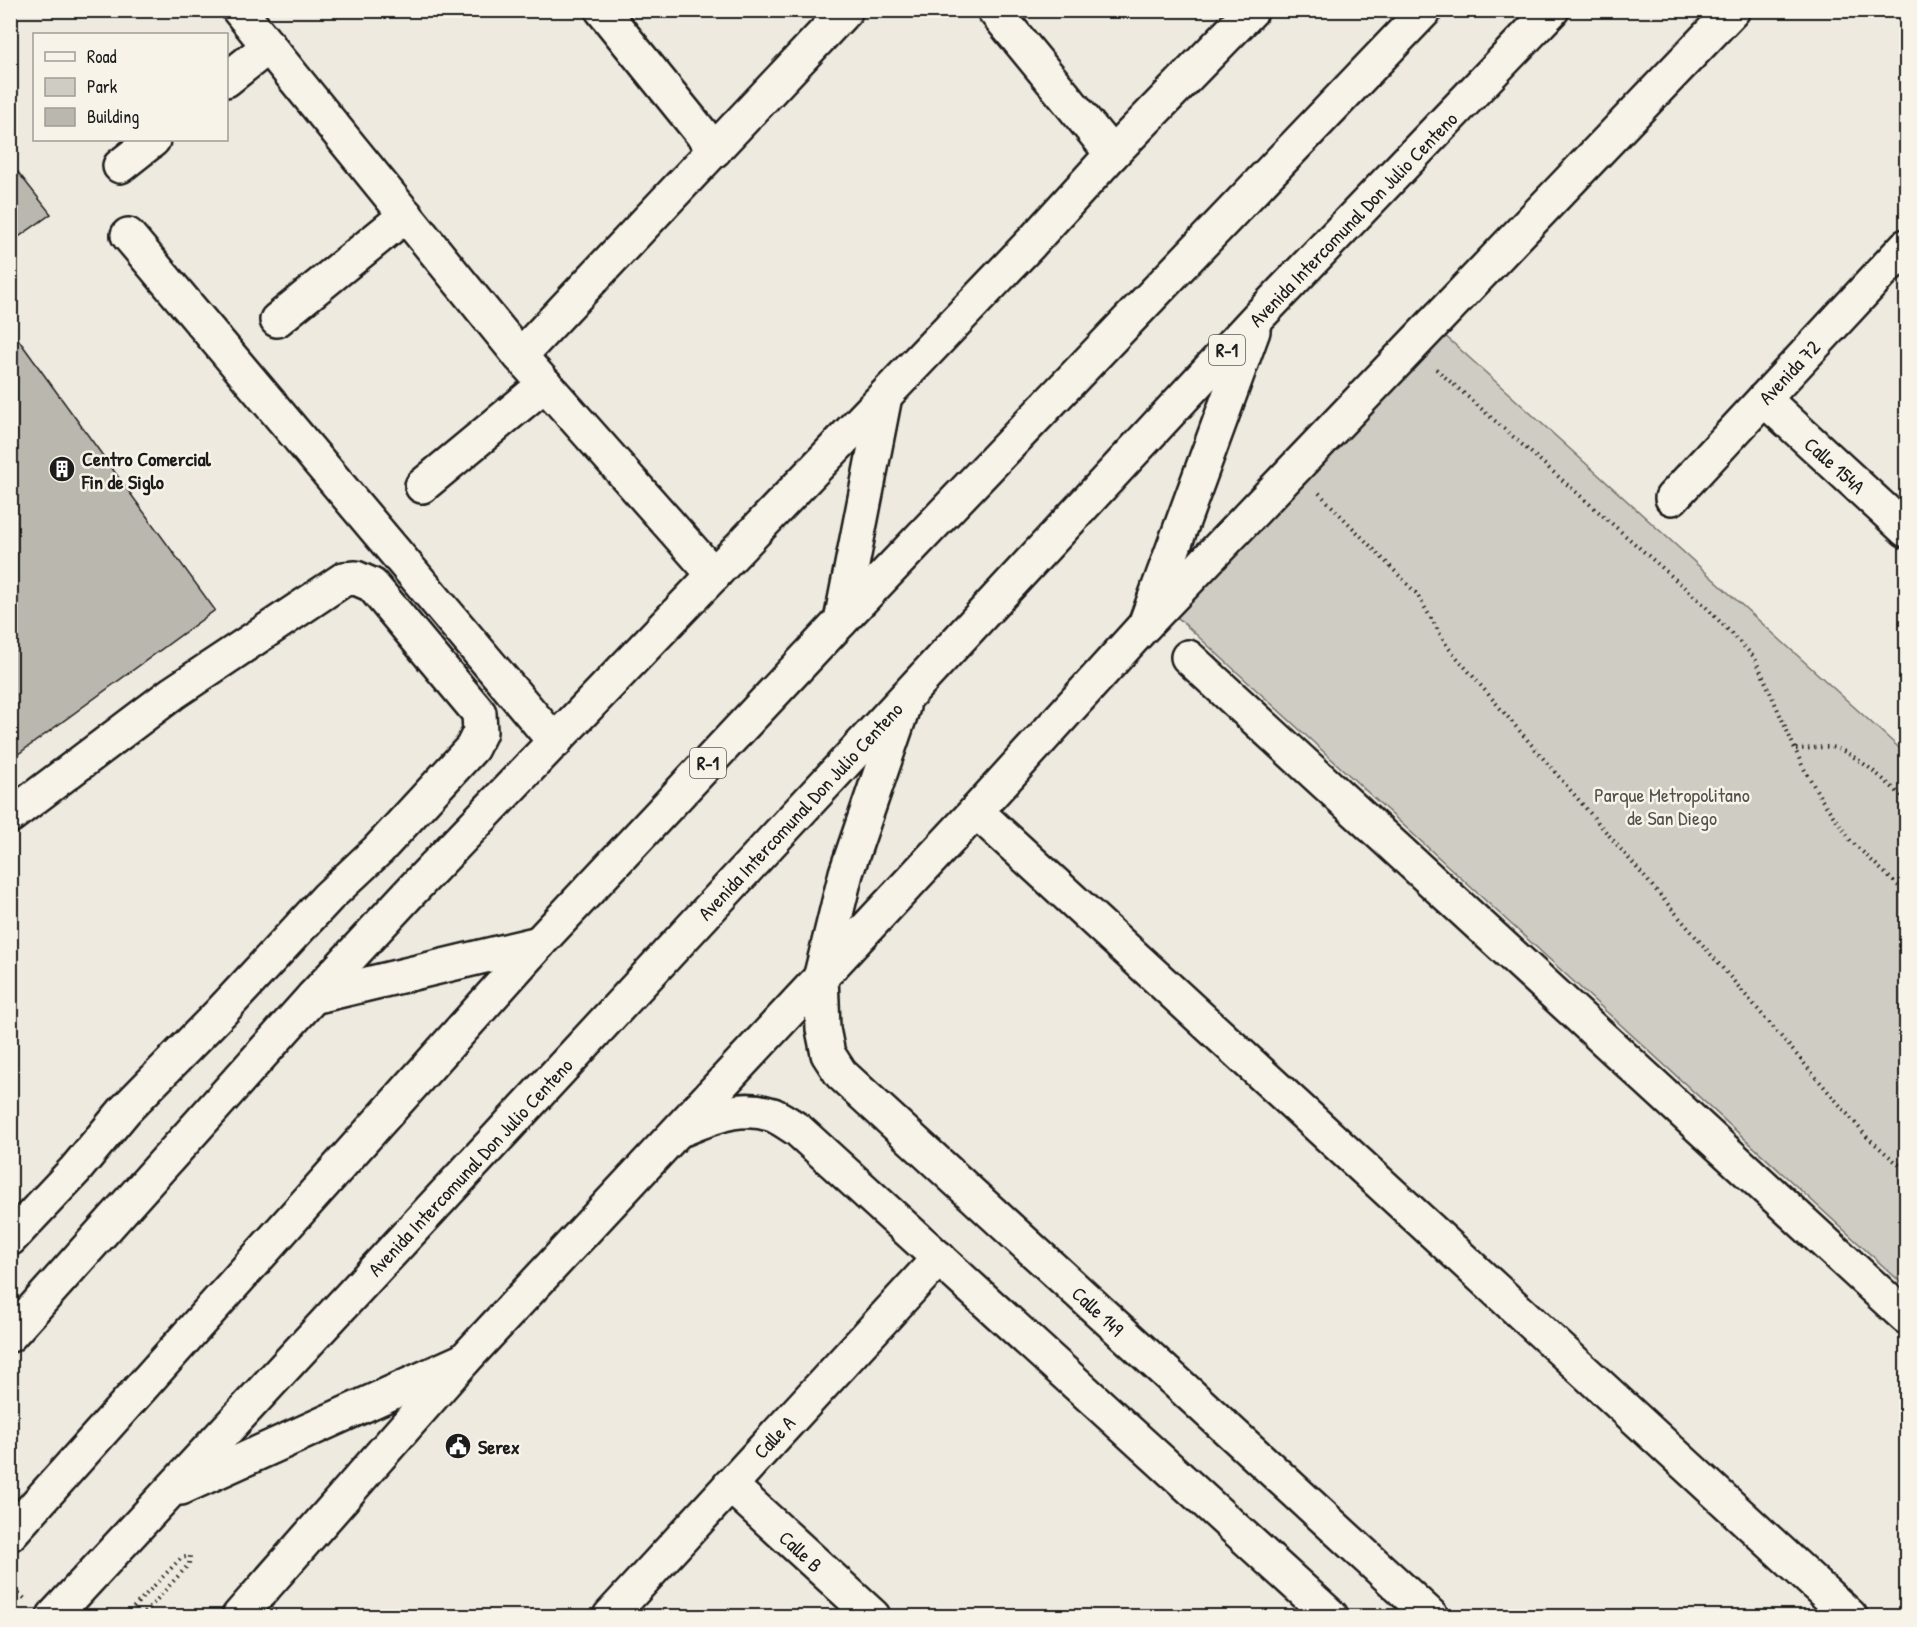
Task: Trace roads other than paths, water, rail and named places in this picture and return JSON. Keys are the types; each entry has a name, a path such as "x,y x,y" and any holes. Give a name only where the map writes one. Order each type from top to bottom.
{"street":[{"path":"239,10 520,356 714,575"},
{"path":"602,10 715,150"},
{"path":"520,356 846,10"},
{"path":"994,10 1112,154"},
{"path":"10,1335 313,997 414,888 1031,243 1112,154 1252,10"},
{"name":"R-1","path":"10,1534 539,943 841,621 1425,10"},
{"name":"Avenida Intercomunal Don Julio Centeno","path":"54,1617 1257,318 1552,10"},
{"path":"239,1617 464,1360 976,811 1145,625 1733,10"},
{"path":"228,78 269,46"},
{"path":"120,166 152,141"},
{"path":"277,320 406,215"},
{"path":"128,235 555,742"},
{"name":"Avenida 72","path":"1672,498 1906,246"},
{"path":"1145,625 1257,318"},
{"path":"422,486 545,384"},
{"path":"841,621 885,396"},
{"name":"Calle 154A","path":"1764,399 1906,530"},
{"path":"10,816 225,656 344,579 356,578 372,585 479,713 480,732 472,748 378,850 328,897 221,1012 124,1110 75,1170 10,1239"},
{"path":"1188,657 1906,1317"},
{"path":"821,975 846,873 908,694"},
{"path":"976,811 1850,1617"},
{"path":"378,850 414,888"},
{"path":"313,997 539,943"},
{"name":"Calle 149","path":"821,975 823,1029 828,1054 841,1074 1431,1617"},
{"path":"676,1131 744,1109 774,1116 798,1130 1331,1617"},
{"name":"Calle A","path":"610,1617 939,1258"},
{"path":"168,1493 464,1360"},
{"name":"Calle B","path":"730,1485 873,1617"}],"place":[{"name":"Centro Comercial Fin de Siglo","path":"62,469"},
{"name":"Serex","path":"458,1446"}],"park label":[{"name":"Parque Metropolitano de San Diego","path":"1672,806"}]}
